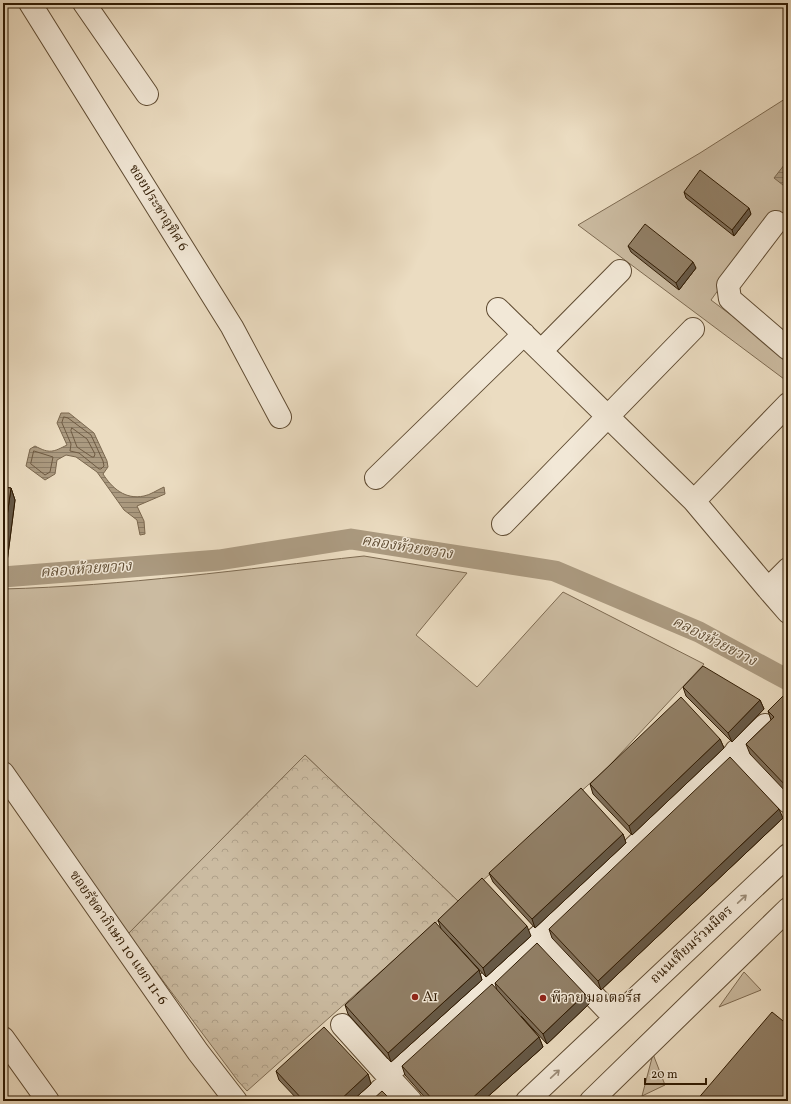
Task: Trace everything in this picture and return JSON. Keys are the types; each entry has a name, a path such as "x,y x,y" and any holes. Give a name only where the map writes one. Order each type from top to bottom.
{"street":[{"name":"ซอยประชาอุทิศ 6","path":"30,3 232,328 280,417"},
{"path":"84,3 147,94"},
{"path":"776,222 728,285 730,298 788,349"},
{"path":"541,352 620,271"},
{"path":"498,309 694,501 788,612"},
{"path":"503,524 693,329"},
{"path":"376,478 524,334"},
{"path":"694,501 788,404"},
{"path":"768,588 788,569"},
{"path":"368,1101 390,1078 538,937 765,725"},
{"path":"736,751 788,802"},
{"name":"ซอยรัชดาภิเษก 10 แยก 11-6","path":"3,772 198,1052 236,1101"},
{"name":"ถนนเทียมร่วมมิตร","path":"527,1101 788,855"},
{"path":"591,1101 788,909"},
{"path":"538,937 615,1018"},
{"path":"342,1025 411,1101"},
{"path":"3,1038 48,1101"}],"green space":[{"path":"788,97 788,223 774,213 711,300 788,358 788,382 578,225 700,153"},
{"path":"364,556 467,573 416,635 477,687 563,592 704,664 608,767 459,902 305,755 128,934 107,907 3,757 3,589 139,581"},
{"path":"305,755 459,902 247,1091 128,934"},
{"path":"744,972 761,990 719,1007"},
{"path":"653,1054 665,1085 642,1096"}],"water":[{"path":"788,160 788,189 774,178"},
{"path":"61,413 69,413 94,433 107,461 108,467 103,474 120,492 137,497 149,495 164,487 165,494 137,506 144,521 145,534 140,535 137,520 124,510 97,472 76,457 66,455 57,460 55,474 45,480 26,466 30,449 35,446 51,451 67,445 57,423"}],"building":[{"path":"700,170 749,208 732,230 684,192"},
{"path":"645,224 693,262 676,283 628,246"},
{"path":"3,487 11,488 3,545"},
{"path":"703,666 760,700 728,733 683,687"},
{"path":"787,692 788,788 746,744 774,717 768,711"},
{"path":"681,697 720,739 629,826 590,784"},
{"path":"730,757 779,809 598,981 549,929"},
{"path":"581,788 623,834 532,919 489,873"},
{"path":"482,878 527,926 483,968 438,920"},
{"name":"A1","path":"435,922 479,970 388,1053 345,1005"},
{"name":"พีวาย มอเตอร์ส","path":"537,943 585,994 543,1034 495,983"},
{"path":"492,984 539,1037 469,1101 434,1101 402,1066"},
{"path":"772,1012 788,1025 788,1101 696,1101"},
{"path":"324,1027 368,1074 339,1101 304,1101 276,1071"},
{"path":"382,1091 392,1101 371,1101"}],"waterway":[{"name":"คลองห้วยขวาง","path":"3,577 219,560 351,539 555,571 699,632 788,680"}],"place":[{"name":"A1","path":"415,997"},
{"name":"พีวาย มอเตอร์ส","path":"543,998"}]}
